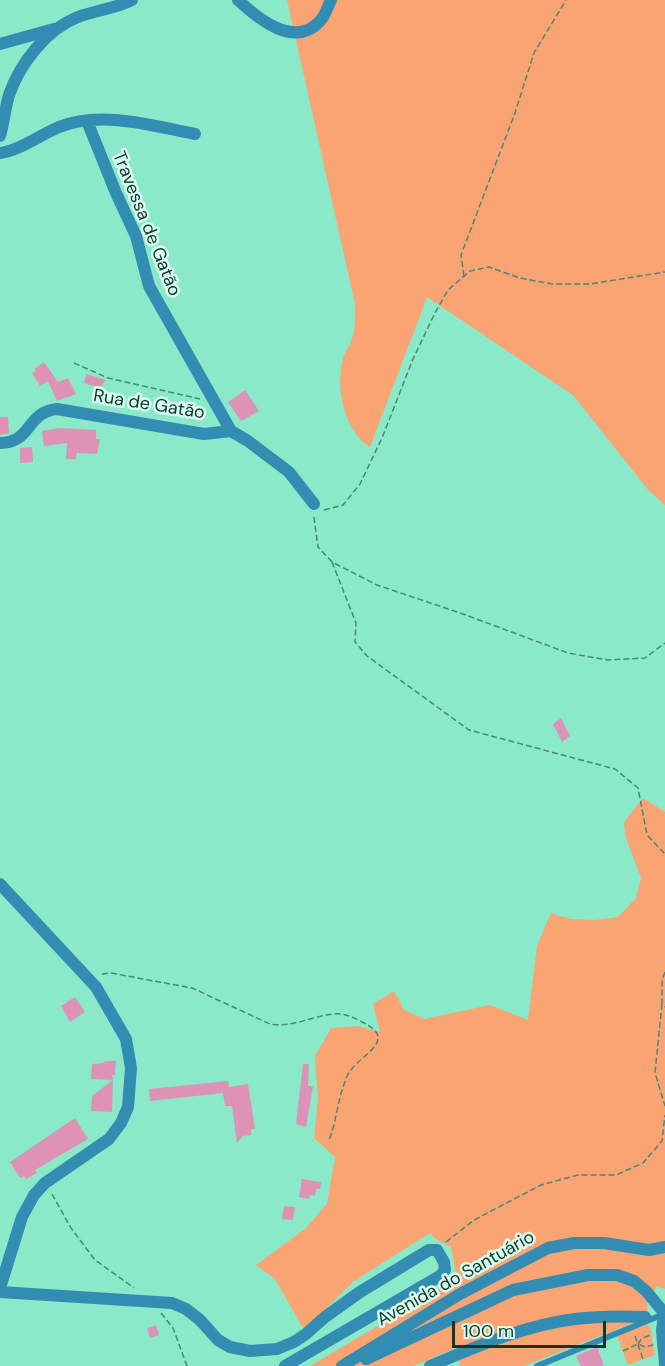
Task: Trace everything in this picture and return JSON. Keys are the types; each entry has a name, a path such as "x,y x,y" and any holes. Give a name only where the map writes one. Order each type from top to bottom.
{"street":[{"path":"0,44 56,29 78,17 132,0"},
{"path":"238,0 258,18 290,33 304,32 320,21 332,0"},
{"path":"0,136 9,95 20,72 38,46 56,29"},
{"name":"Travessa de Gatão","path":"0,153 61,126 87,121 123,121 195,134"},
{"name":"Travessa de Gatão","path":"87,121 136,236 149,286 231,431"},
{"name":"Rua de Gatão","path":"0,443 8,443 21,438 39,414 57,409 204,434 231,431"},
{"path":"231,431 289,472 314,504"},
{"path":"0,884 96,987 126,1039 131,1068 128,1107 122,1123 109,1138 45,1183 34,1195 22,1217 0,1290 172,1303 186,1309 200,1320 218,1340 230,1347 250,1351 277,1348 294,1342 360,1292 429,1250 437,1250 444,1262 445,1270 440,1276 285,1366"},
{"name":"Avenida do Santuário","path":"342,1366 460,1294 548,1248 574,1243 604,1243 649,1250 665,1247"},
{"name":"Avenida do Santuário","path":"351,1366 513,1290 588,1275 617,1275 634,1281 646,1291 665,1314"},
{"path":"665,1314 662,1331 665,1364"},
{"path":"430,1366 456,1361 524,1330 573,1319 606,1316 645,1317"}],"lane":[{"path":"537,1366 665,1314"}],"path":[{"path":"464,276 461,255 534,53 566,0"},
{"path":"314,504 326,511 343,506 360,484 435,313 448,290 470,271 489,267 520,278 552,284 591,284 665,272"},
{"path":"74,363 108,378 201,400 212,399"},
{"path":"314,504 314,529 318,547 332,562 377,585 568,653 608,660 645,658 665,643"},
{"path":"332,562 356,623 355,642 367,656 469,730 615,769 638,788 647,836 665,854"},
{"path":"665,972 662,980 662,1004 655,1073 665,1106"},
{"path":"86,976 111,973 192,988 270,1024 282,1026 332,1014 347,1014 370,1026 378,1037 376,1046 351,1069 338,1104 334,1129 329,1140"},
{"path":"662,1004 665,1007"},
{"path":"437,1250 474,1220 541,1185 578,1175 616,1175 643,1163 662,1141 665,1115"},
{"path":"45,1183 71,1228 95,1260 135,1289"},
{"path":"156,1302 164,1318 173,1328 187,1366"},
{"path":"633,1329 643,1359"},
{"path":"623,1351 638,1344 642,1338 652,1335"},
{"path":"638,1344 645,1347 653,1345"}],"shaded area":[{"path":"287,0 665,0 665,505 649,491 573,395 427,297 370,447 354,431 344,410 340,374 354,332 355,304"},
{"path":"643,798 665,812 665,1289 657,1286 647,1301 648,1317 524,1366 460,1366 458,1347 414,1366 310,1366 457,1279 451,1247 434,1238 430,1233 354,1281 304,1330 275,1279 256,1265 305,1229 327,1204 335,1157 314,1138 318,1098 315,1056 331,1028 357,1026 380,1032 373,1004 394,991 404,1010 425,1019 490,1005 528,1020 537,946 551,913 571,919 595,920 618,917 636,898 641,878 626,838 624,822"},
{"path":"646,1324 650,1326 655,1355 628,1365 617,1335"}],"building":[{"path":"44,362 58,382 68,378 76,394 57,401 48,381 40,386 32,373"},
{"path":"86,374 106,380 100,388 84,383"},
{"path":"245,390 259,411 241,421 228,402"},
{"path":"0,417 8,417 9,433 0,435"},
{"path":"59,428 96,430 96,439 100,439 97,454 77,453 76,459 66,459 67,443 44,446 42,431"},
{"path":"32,447 33,462 20,463 20,448"},
{"path":"561,718 570,736 562,742 553,724"},
{"path":"75,997 85,1012 70,1022 61,1006"},
{"path":"116,1061 113,1080 91,1079 92,1064"},
{"path":"303,1064 309,1064 308,1086 313,1086 306,1127 296,1124"},
{"path":"113,1080 112,1112 91,1111 92,1096"},
{"path":"228,1081 229,1087 248,1084 255,1129 251,1129 251,1135 243,1136 237,1143 232,1106 225,1106 223,1093 150,1101 149,1089"},
{"path":"75,1118 88,1139 35,1170 37,1173 26,1179 24,1176 20,1178 10,1162"},
{"path":"302,1179 321,1182 320,1189 316,1189 315,1196 310,1195 309,1199 299,1197"},
{"path":"284,1206 295,1207 293,1220 282,1219"},
{"path":"156,1325 159,1335 150,1338 147,1328"},
{"path":"597,1347 604,1366 581,1366 576,1356"}]}
